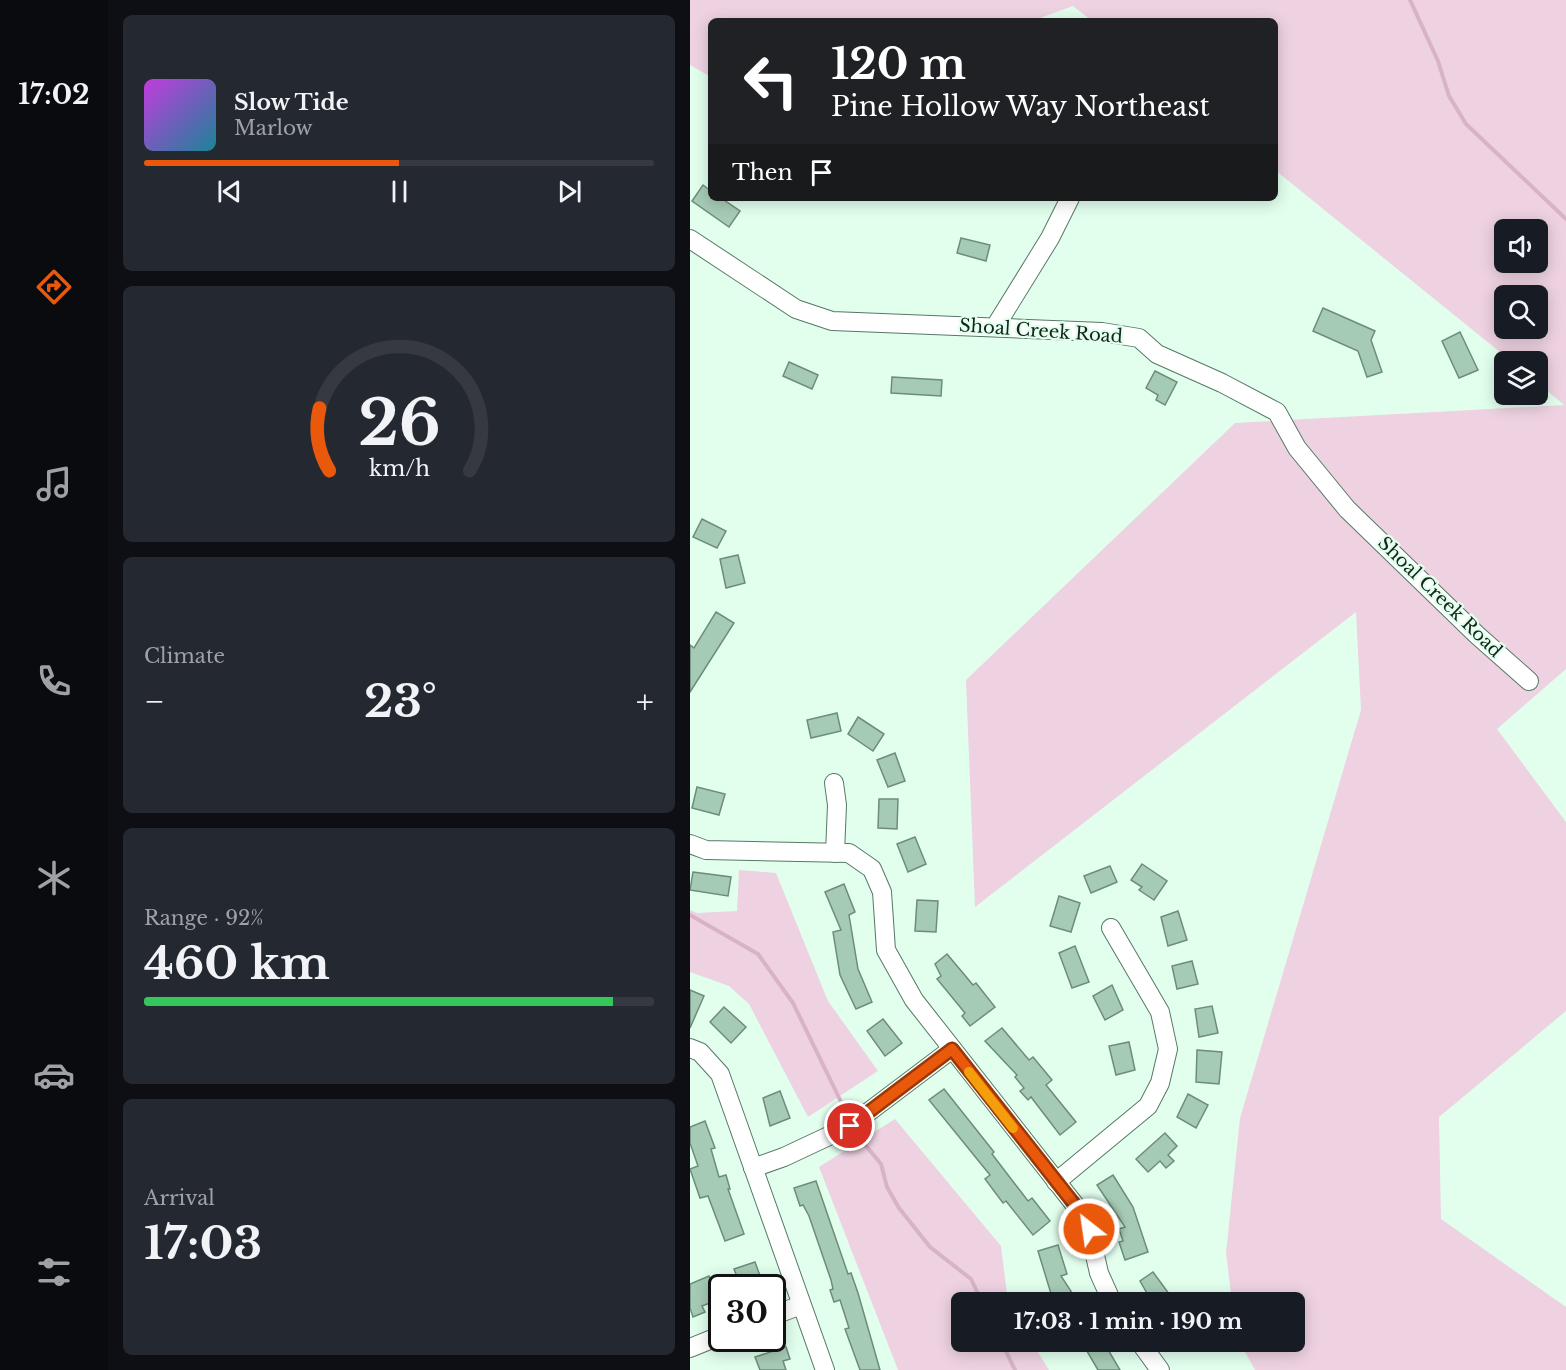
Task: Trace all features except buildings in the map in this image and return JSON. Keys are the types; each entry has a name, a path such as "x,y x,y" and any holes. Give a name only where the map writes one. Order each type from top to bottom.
{"street":[{"path":"995,327 1050,238 1068,201"},
{"name":"Shoal Creek Road","path":"690,239 796,309 832,321 1102,332 1139,338 1157,354 1222,383 1277,412 1297,447 1347,509 1477,635 1529,681"},
{"path":"834,783 837,805 835,853"},
{"path":"690,844 706,850 849,853 872,869 882,892 886,950 914,1000 1075,1205 1089,1229 1099,1273 1108,1292"},
{"path":"1056,1182 1148,1106 1160,1083 1168,1049 1160,1012 1111,928"},
{"path":"690,1048 700,1052 720,1074 825,1370"},
{"path":"753,1168 784,1157 850,1126 952,1049"},
{"path":"786,1311 801,1305"},
{"path":"690,1348 708,1341"},
{"path":"1147,1352 1160,1370"}],"shaded area":[{"path":"690,0 1566,0 1566,669 1497,729 1566,822 1566,1011 1439,1117 1441,1219 1566,1307 1566,1370 1255,1370 1245,1352 1305,1352 1305,1292 1231,1292 1226,1253 1240,1118 1361,710 1356,612 975,907 966,680 1235,423 1564,405 1548,391 1548,351 1499,351 1278,172 1278,18 1088,18 1073,6 1040,18 708,18 708,75 690,65"},
{"path":"739,870 776,873 828,1001 878,1071 808,1117 749,1004 729,986 690,972 690,910 697,913 737,911"},
{"path":"895,1119 1001,1246 1007,1292 951,1292 951,1352 1038,1352 1049,1370 898,1370 819,1167"}],"waterway":[{"path":"1410,0 1438,61 1449,96 1466,124 1566,219"},
{"path":"690,915 758,954 793,1003 844,1108"},
{"path":"862,1141 881,1164 887,1187 899,1208 930,1247 971,1279 977,1292"},
{"path":"1006,1352 1015,1370"}],"slow traffic":[{"path":"969,1072 1013,1128"}],"route":[{"path":"850,1126 952,1049 1075,1205 1089,1229"}]}
